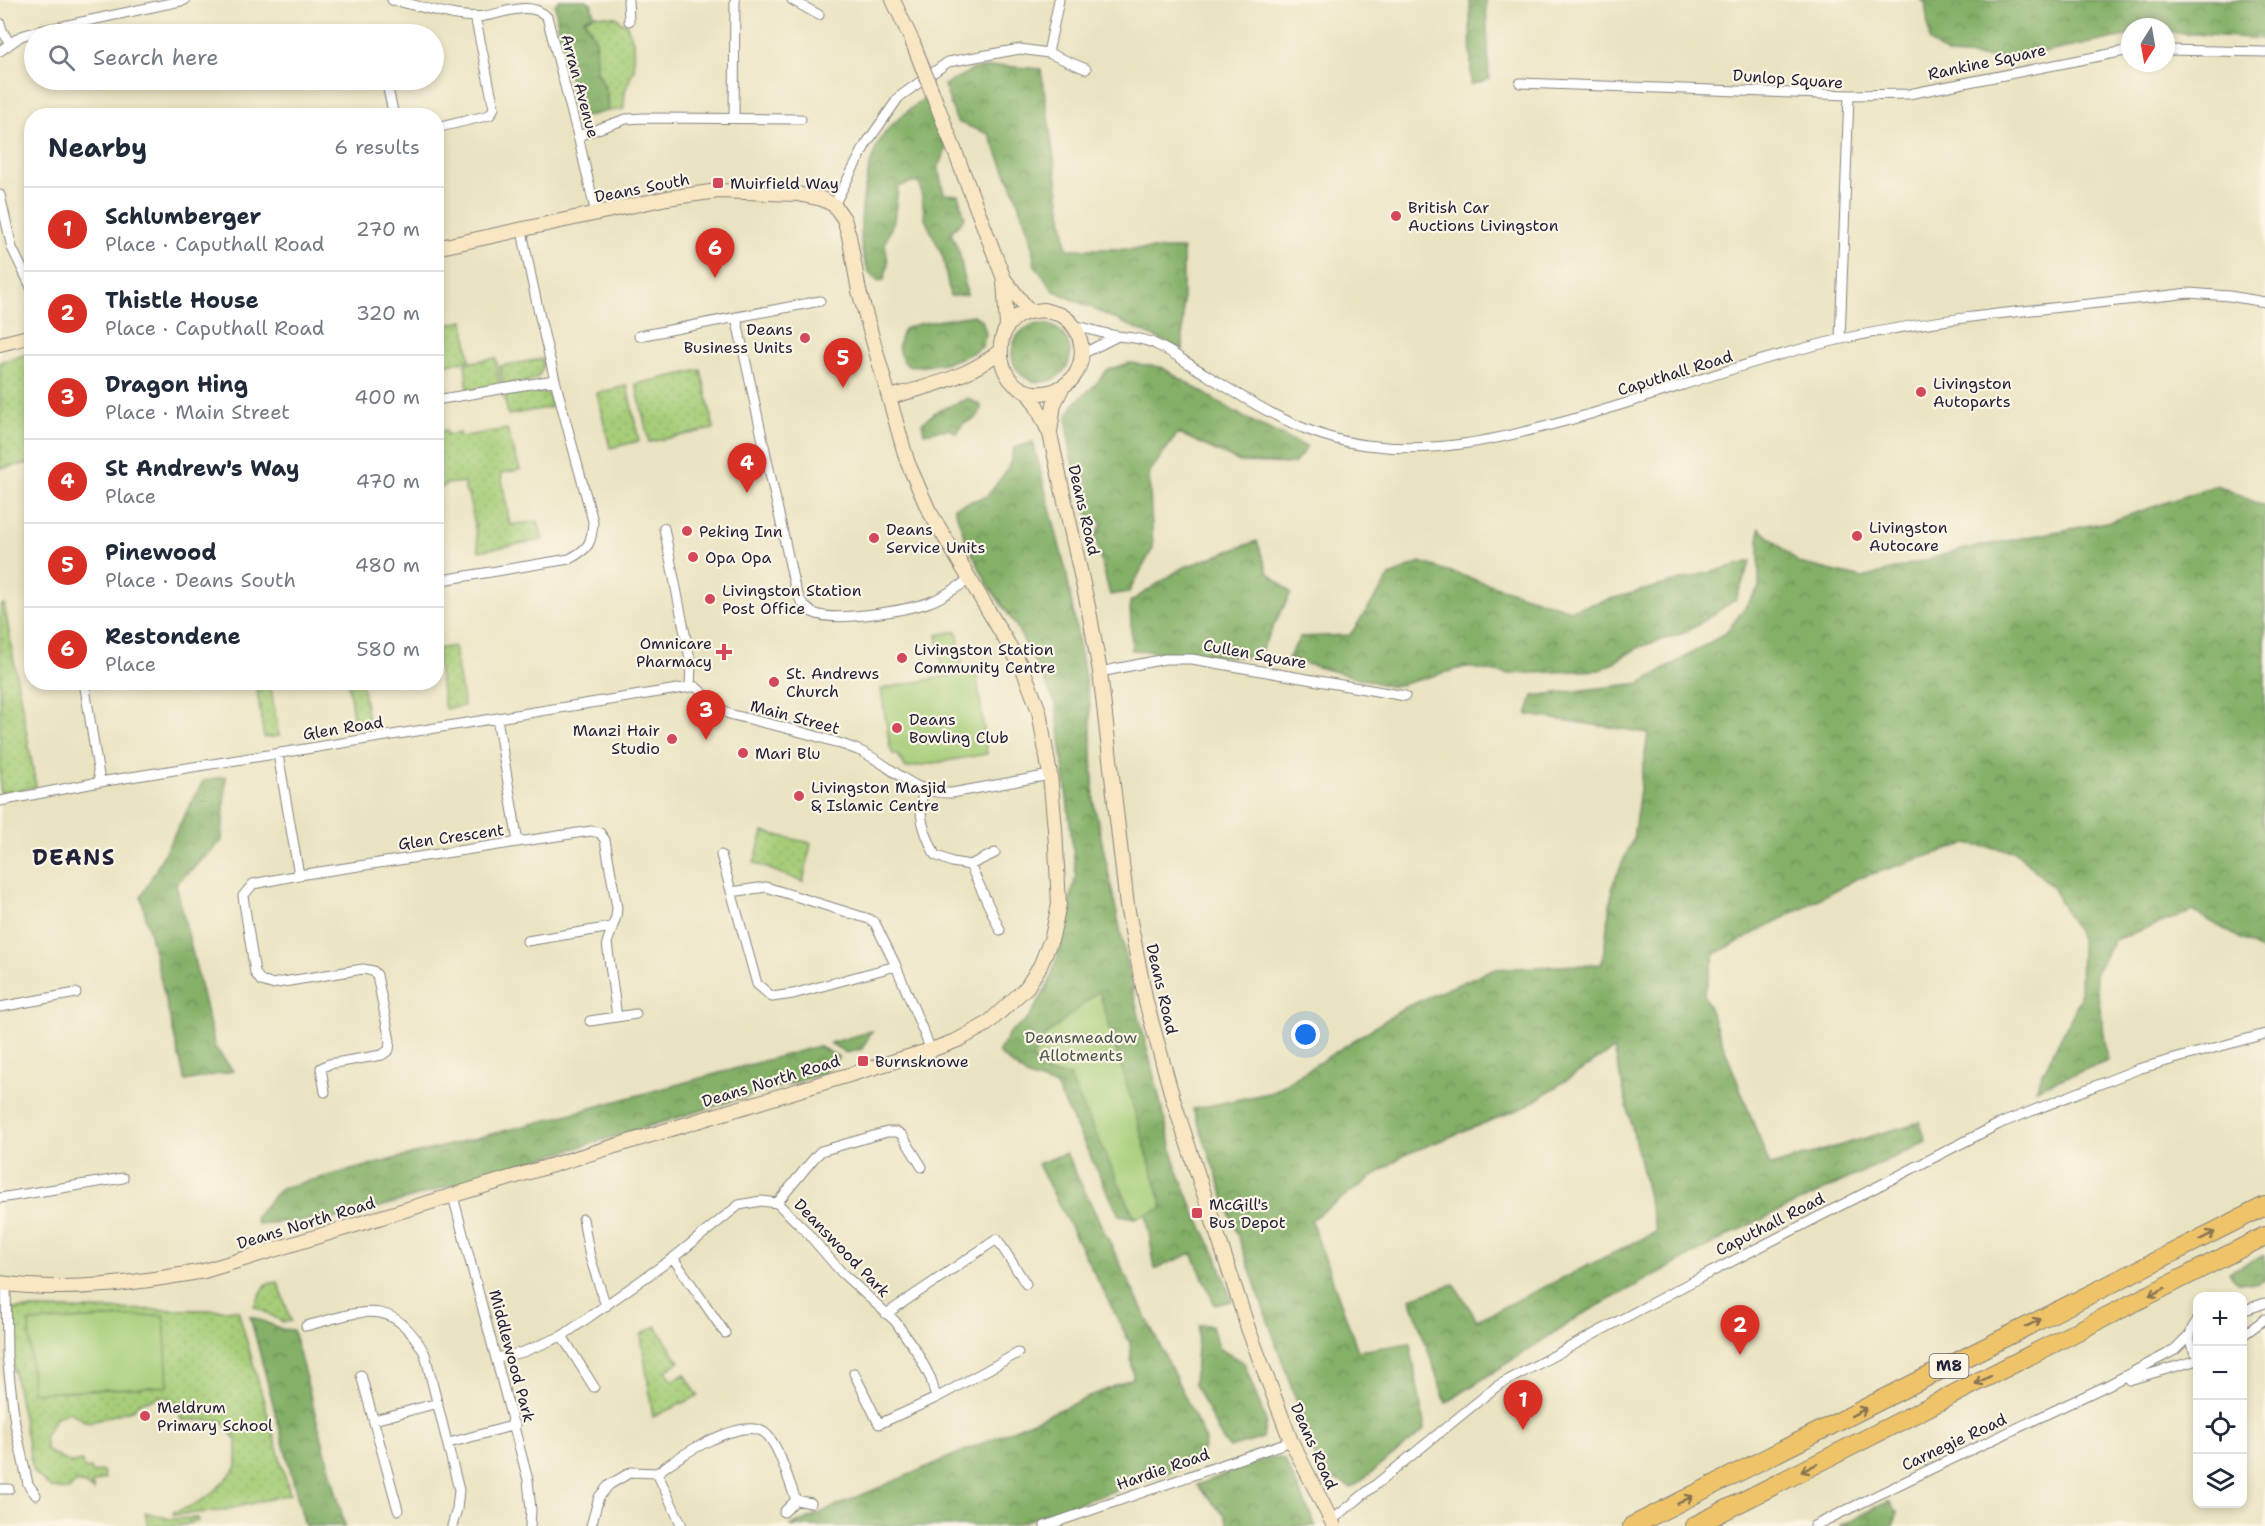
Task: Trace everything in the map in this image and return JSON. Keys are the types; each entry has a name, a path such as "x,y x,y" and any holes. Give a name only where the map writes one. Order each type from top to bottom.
{"highway":[{"name":"M8","path":"1632,1526 2265,1206"},
{"name":"M8","path":"1694,1526 2265,1236"}],"street":[{"path":"72,24 185,0"},
{"path":"392,0 459,15 483,17 527,7 541,10 544,0"},
{"path":"628,0 629,21"},
{"path":"734,117 735,0"},
{"path":"794,0 819,15"},
{"path":"893,0 913,43 1004,279 1029,311"},
{"path":"1048,53 1059,0"},
{"name":"Arran Avenue","path":"541,10 547,17 596,214"},
{"path":"444,126 482,119 490,115 494,108 476,16"},
{"path":"0,23 9,42"},
{"path":"0,51 9,42 24,36"},
{"path":"1005,374 987,371 968,373 890,398 859,291 847,227 834,206 866,144 899,97 948,62 1020,49 1048,53 1086,69"},
{"path":"2175,51 2265,52"},
{"name":"Rankine Square","path":"1849,95 1910,94 2121,52"},
{"name":"Dunlop Square","path":"1520,83 1849,95 1840,339"},
{"path":"389,90 392,108"},
{"path":"578,136 626,119 734,117 801,119"},
{"name":"Deans South","path":"444,246 667,198 718,191 797,194 822,199 834,206"},
{"path":"0,195 3,224 24,275"},
{"path":"444,581 569,559 583,552 591,542 593,521 535,303 522,230"},
{"path":"1004,279 1007,326 1001,350 1001,361 1005,374 1018,388 1043,394 1062,388 1077,373 1082,354 1078,334 1061,315 1044,310 1029,311 1018,316 1007,326"},
{"name":"Caputhall Road","path":"1072,325 1156,344 1258,407 1290,423 1328,437 1364,445 1444,448 1531,431 1840,339 1914,326 2189,292 2265,302"},
{"path":"639,336 819,301"},
{"path":"736,317 795,588 802,603 814,613 832,618 850,616 931,602 971,579"},
{"path":"1082,354 1118,336"},
{"path":"0,344 24,338"},
{"path":"968,373 987,362 1001,350"},
{"path":"444,399 554,380"},
{"name":"Deans Road","path":"1050,435 1054,404 1062,388"},
{"name":"Deans Road","path":"1027,392 1035,403 1050,435 1089,610 1100,672 1127,906 1146,1002 1200,1185 1249,1332 1291,1441 1333,1524"},
{"name":"Deans North Road","path":"3,1284 71,1287 124,1284 204,1271 930,1050 958,1040 987,1024 1015,999 1040,966 1052,936 1059,904 1059,873 1050,775 1039,711 1023,669 928,509 907,461 890,398"},
{"path":"664,528 691,664 690,687"},
{"name":"Cullen Square","path":"1100,672 1165,660 1192,659 1404,696"},
{"name":"Glen Road","path":"0,801 100,782 690,687"},
{"name":"Main Street","path":"690,687 696,687 729,714 817,736 857,750 881,761 899,777 924,790 952,793 1050,775"},
{"path":"85,690 100,782"},
{"name":"Glen Crescent","path":"325,1092 321,1068 329,1064 382,1055 389,1050 390,1041 377,975 363,969 271,984 261,981 255,973 243,896 253,884 518,842 497,718"},
{"path":"278,754 299,875"},
{"path":"924,790 920,803 923,828 934,855 952,862 970,865 995,853"},
{"path":"518,842 591,831 600,833 605,840 617,908 607,943 617,1017"},
{"path":"721,855 757,984 772,996 793,994 896,966"},
{"path":"970,865 1000,930"},
{"path":"731,892 766,887 869,919 875,923 896,966 930,1050"},
{"path":"987,906 997,902"},
{"path":"527,940 612,927"},
{"path":"0,1007 76,993"},
{"path":"590,1022 636,1014"},
{"name":"Caputhall Road","path":"1333,1524 1497,1386 1682,1287 1999,1124 2138,1069 2265,1034"},
{"name":"Deanswood Park","path":"777,1203 814,1157 822,1151 888,1132 897,1132 902,1136 922,1167"},
{"path":"0,1198 123,1178"},
{"name":"Middlewood Park","path":"453,1196 528,1480 530,1526"},
{"name":"Deanswood Park","path":"497,1359 523,1352 562,1336 673,1258 739,1205 761,1201 777,1203 842,1273 895,1321 917,1352 936,1398"},
{"path":"583,1219 590,1257 606,1306"},
{"name":"Deanswood Park","path":"886,1314 997,1239 1026,1284"},
{"path":"673,1258 725,1333"},
{"path":"3,1284 3,1357 28,1484 36,1495"},
{"path":"2247,1309 2265,1303"},
{"path":"306,1326 365,1311 384,1314 402,1321 415,1336 425,1354 459,1490 458,1509 452,1526"},
{"path":"2247,1332 2265,1319"},
{"name":"Carnegie Road","path":"1814,1526 2106,1386 2175,1350 2193,1329"},
{"path":"2190,1335 2193,1347"},
{"path":"562,1336 594,1387"},
{"path":"854,1373 879,1424 936,1398 1018,1353"},
{"name":"Carnegie Road","path":"2106,1386 2193,1360"},
{"path":"361,1375 398,1510"},
{"path":"374,1420 438,1403"},
{"path":"448,1443 515,1425"},
{"path":"591,1526 599,1497 609,1485 631,1472 657,1473 678,1456 715,1439 742,1430 757,1429 771,1440 796,1500"},
{"name":"Hardie Road","path":"1045,1526 1291,1441"},
{"path":"657,1473 682,1526"},
{"path":"796,1500 811,1503"},
{"path":"784,1512 796,1500"}],"green space":[{"path":"559,0 586,0 591,3 594,15 584,19 596,40 596,70 606,90 608,111 585,117 577,111 559,33 555,5"},
{"path":"1470,0 1486,0 1489,79 1471,85"},
{"path":"1921,0 2265,0 2265,39 2175,33 2175,18 2121,18 2121,37 2014,59 1949,55 1930,42 1925,2"},
{"path":"594,15 616,17 626,23 633,41 634,69 625,91 624,109 609,111 606,90 597,70 596,40 585,19"},
{"path":"1003,66 1041,69 1067,249 1183,249 1183,350 1054,291 1035,266 1031,239 1015,193 989,134 957,122 944,85 974,69"},
{"path":"926,97 946,148 938,168 944,194 958,195 965,218 951,232 960,255 967,295 950,296 943,257 925,219 920,184 912,182 898,187 894,220 885,243 888,264 884,280 877,281 868,270 863,254 861,214 873,155 888,129"},
{"path":"973,315 982,320 986,334 982,347 974,352 946,362 927,365 908,366 901,357 899,344 904,329 918,324"},
{"path":"464,321 470,360 444,365 444,325"},
{"path":"1035,324 1047,324 1062,332 1070,347 1070,359 1062,374 1047,382 1035,382 1020,374 1012,359 1012,347 1020,332"},
{"path":"24,355 24,464 0,468 0,362"},
{"path":"496,358 500,385 468,391 465,363"},
{"path":"543,359 540,374 536,378 531,381 503,385 500,366"},
{"path":"1130,363 1161,367 1245,418 1307,447 1294,464 1240,462 1178,433 1149,473 1153,548 1129,592 1110,595 1095,537 1102,524 1088,514 1071,457 1067,417 1074,404 1096,384 1107,370"},
{"path":"701,370 714,429 649,442 636,384"},
{"path":"627,386 639,441 610,448 597,393"},
{"path":"535,390 549,395 553,407 508,415 504,395"},
{"path":"968,398 981,406 976,418 963,423 957,433 948,429 924,433 922,423 936,412"},
{"path":"507,429 520,470 501,473 510,525 538,521 543,540 479,551 471,505 464,482 444,486 444,430 446,430 447,435 459,433 459,437"},
{"path":"1033,442 1066,571 1090,706 1094,804 1134,996 1177,1169 1194,1211 1217,1257 1232,1301 1215,1305 1192,1253 1155,1269 1146,1214 1162,1208 1099,992 1044,1037 1048,1073 1069,1075 1135,1218 1119,1215 1056,1086 1028,1077 998,1053 1009,1033 1029,1018 1049,983 1060,948 1076,875 1056,704 1015,624 987,583 966,541 954,507 987,496 1008,469 1014,448"},
{"path":"2217,485 2265,507 2265,783 2262,819 2265,840 2265,953 2193,911 2114,940 2095,975 2108,1061 2035,1089 2080,999 2081,939 2052,887 2015,851 1965,844 1856,879 1715,954 1704,995 1770,1166 1920,1122 1926,1142 1731,1234 1581,1315 1446,1403 1410,1298 1454,1284 1477,1320 1656,1232 1614,1049 1525,1107 1404,1155 1311,1220 1358,1351 1410,1343 1425,1430 1352,1488 1319,1471 1193,1109 1273,1092 1406,1007 1493,969 1602,964 1613,884 1633,839 1648,733 1527,715 1533,696 1641,683 1726,633 1759,588 1759,528 1799,563 1863,578 1960,550 2112,521"},
{"path":"1257,541 1268,572 1291,593 1257,658 1132,650 1130,602 1182,568"},
{"path":"1751,561 1736,599 1687,632 1639,647 1601,670 1507,674 1466,667 1392,687 1288,659 1300,637 1350,635 1390,576 1420,562 1570,610"},
{"path":"4,604 36,787 0,793 0,605"},
{"path":"957,631 963,669 943,672 937,635"},
{"path":"454,646 464,706 445,709 442,690 444,690 444,648"},
{"path":"976,670 987,754 906,768 898,755 893,754 890,747 881,689"},
{"path":"257,690 271,690 279,736 264,738"},
{"path":"349,690 363,690 368,720 354,723"},
{"path":"226,776 222,841 176,884 215,1047 233,1071 185,1081 141,897 203,781"},
{"path":"763,832 811,843 803,882 754,863"},
{"name":"Deansmeadow Allotments","path":"1099,991 1163,1208 1135,1218 1069,1076 1047,1073 1032,1058 1044,1037"},
{"path":"872,1031 862,1049 846,1053 830,1043"},
{"path":"818,1046 839,1057 822,1074 344,1218 257,1224 255,1217 281,1188 551,1119"},
{"path":"1066,1153 1206,1440 1199,1462 1011,1526 790,1526 1133,1378 1130,1343 1038,1164"},
{"path":"2265,1255 2265,1280 2258,1283 2237,1282 2229,1272"},
{"path":"278,1282 291,1321 283,1322 254,1306 266,1284"},
{"name":"Meldrum Primary School","path":"13,1309 238,1310 290,1494 221,1511 174,1515 173,1512 209,1496 237,1467 237,1442 222,1421 181,1420 177,1403 163,1396 138,1403 134,1409 88,1423 70,1412 56,1417 44,1437 47,1451 70,1463 82,1461 84,1469 91,1468 93,1473 103,1471 105,1479 92,1483 94,1491 85,1484 76,1482 69,1490 51,1488 33,1471 12,1361"},
{"path":"164,1315 168,1386 32,1393 29,1322"},
{"path":"250,1316 282,1329 293,1330 345,1526 305,1526"},
{"path":"1199,1325 1212,1325 1218,1348 1244,1363 1266,1421 1263,1438 1230,1448 1222,1439 1194,1383"},
{"path":"656,1326 679,1362 666,1371 672,1381 685,1374 698,1396 653,1417 641,1335"},
{"path":"1269,1457 1284,1459 1316,1526 1229,1526 1225,1516 1197,1485"},
{"path":"1889,1501 1898,1513 1893,1526 1840,1526"},
{"path":"145,1512 170,1519 198,1518 198,1521 180,1526 148,1526"}],"place":[{"name":"Muirfield Way","path":"718,183"},
{"name":"British Car Auctions Livingston","path":"1396,216"},
{"name":"Restondene","path":"715,278"},
{"name":"Deans Business Units","path":"805,338"},
{"name":"Pinewood","path":"843,388"},
{"name":"Livingston Autoparts","path":"1921,392"},
{"name":"St Andrew's Way","path":"747,493"},
{"name":"Peking Inn","path":"687,531"},
{"name":"Livingston Autocare","path":"1857,536"},
{"name":"Deans Service Units","path":"874,538"},
{"name":"Opa Opa","path":"693,557"},
{"name":"Livingston Station Post Office","path":"710,599"},
{"name":"Omnicare Pharmacy","path":"724,652"},
{"name":"Livingston Station Community Centre","path":"902,658"},
{"name":"St. Andrews Church","path":"774,682"},
{"name":"Deans Bowling Club","path":"897,728"},
{"name":"Manzi Hair Studio","path":"672,739"},
{"name":"Dragon Hing","path":"706,740"},
{"name":"Mari Blu","path":"743,753"},
{"name":"Livingston Masjid & Islamic Centre","path":"799,796"},
{"name":"Burnsknowe","path":"863,1061"},
{"name":"McGill's Bus Depot","path":"1197,1213"},
{"name":"Thistle House","path":"1740,1355"},
{"name":"Meldrum Primary School","path":"145,1416"},
{"name":"Schlumberger","path":"1523,1430"}],"district":[{"name":"DEANS","path":"74,857"}]}
